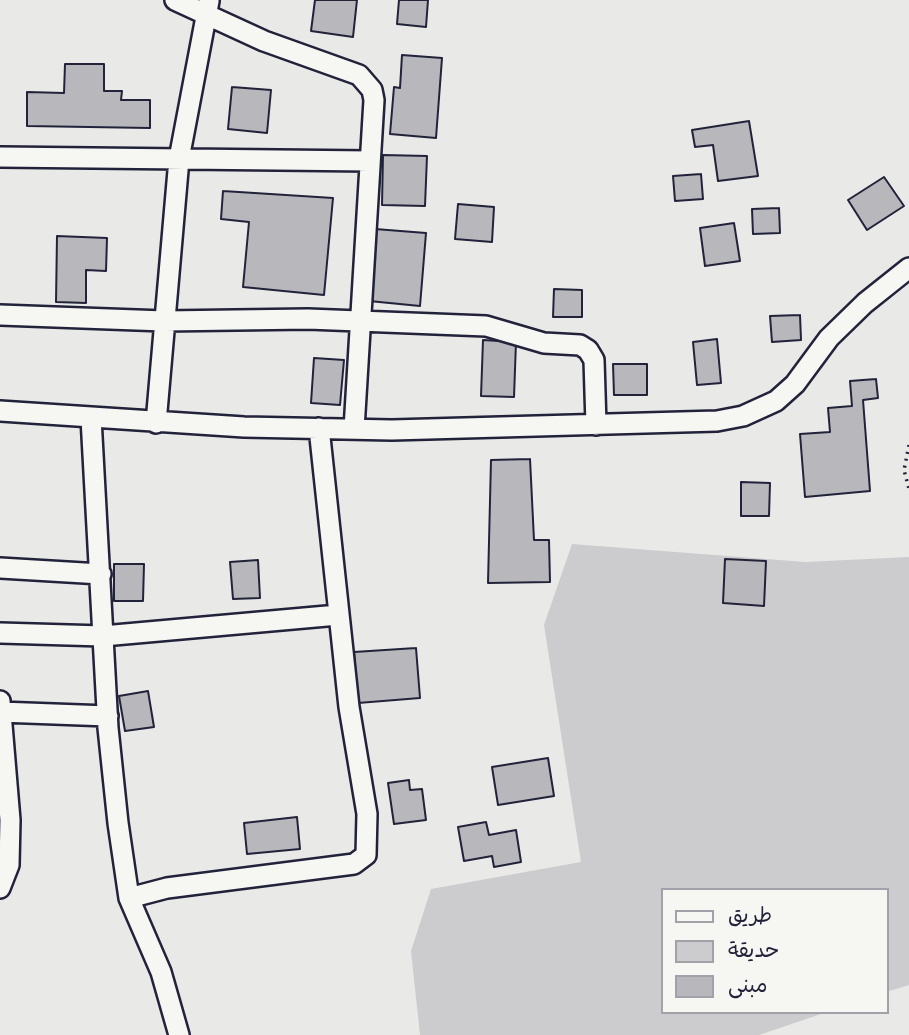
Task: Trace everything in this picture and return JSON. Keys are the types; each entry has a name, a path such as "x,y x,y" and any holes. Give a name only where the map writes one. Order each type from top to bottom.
{"street":[{"path":"174,0 208,7 264,41 344,68 369,83 374,100 354,429"},
{"path":"156,423 179,159 208,7"},
{"path":"0,157 370,160"},
{"path":"0,411 156,423 354,429 717,421 759,410 795,384 829,338 865,303 909,268"},
{"path":"0,315 164,321 256,318 486,326 544,343 580,345 588,350 594,360 596,425"},
{"path":"91,418 108,716 129,898 161,972 179,1035"},
{"path":"129,898 167,888 354,864 366,855 367,814 349,707 319,428"},
{"path":"0,568 101,574"},
{"path":"0,632 103,636 338,615"},
{"path":"0,701 10,820 9,864 0,888"},
{"path":"0,712 108,716"}],"path":[{"path":"909,445 904,470 909,489"}],"green space":[{"path":"572,544 805,562 909,557 909,985 888,991 888,888 660,888 660,1014 821,1014 759,1035 420,1035 411,951 431,889 581,862 544,625"}],"building":[{"path":"315,0 357,0 353,37 311,31"},
{"path":"399,0 428,0 426,27 397,24"},
{"path":"402,55 442,58 436,138 390,134 394,87 400,88"},
{"path":"65,64 104,64 104,91 122,91 121,100 150,100 150,128 27,126 27,92 64,93"},
{"path":"232,87 271,90 267,133 228,129"},
{"path":"749,121 758,176 718,181 713,145 695,147 692,130"},
{"path":"383,155 427,156 425,206 382,205"},
{"path":"701,174 703,199 675,201 673,176"},
{"path":"884,177 904,206 867,230 848,200"},
{"path":"223,191 333,198 324,295 243,287 249,222 221,219"},
{"path":"458,204 494,207 492,242 455,239"},
{"path":"779,208 780,233 753,234 752,209"},
{"path":"734,223 740,261 705,266 700,228"},
{"path":"375,229 426,233 420,306 369,301"},
{"path":"57,236 107,238 106,271 86,270 86,303 56,302"},
{"path":"554,289 582,290 582,317 553,317"},
{"path":"800,315 801,340 772,342 770,316"},
{"path":"717,339 721,383 697,385 693,342"},
{"path":"483,340 516,342 514,397 481,396"},
{"path":"314,358 344,360 340,405 311,403"},
{"path":"613,364 647,364 647,395 614,395"},
{"path":"876,379 878,398 863,400 870,491 805,497 800,434 830,432 828,408 852,406 850,381"},
{"path":"530,459 534,540 549,540 550,582 488,583 491,460"},
{"path":"741,482 770,483 769,516 741,516"},
{"path":"725,559 766,561 764,606 723,603"},
{"path":"258,560 260,598 233,599 230,562"},
{"path":"114,564 144,564 143,601 114,601"},
{"path":"416,648 420,698 358,703 354,652"},
{"path":"148,691 154,727 125,731 119,696"},
{"path":"548,758 554,796 498,805 492,767"},
{"path":"409,780 410,790 422,789 426,820 394,824 388,783"},
{"path":"297,817 300,849 247,854 244,823"},
{"path":"486,822 489,835 516,830 521,862 494,867 492,856 464,861 458,827"}]}
